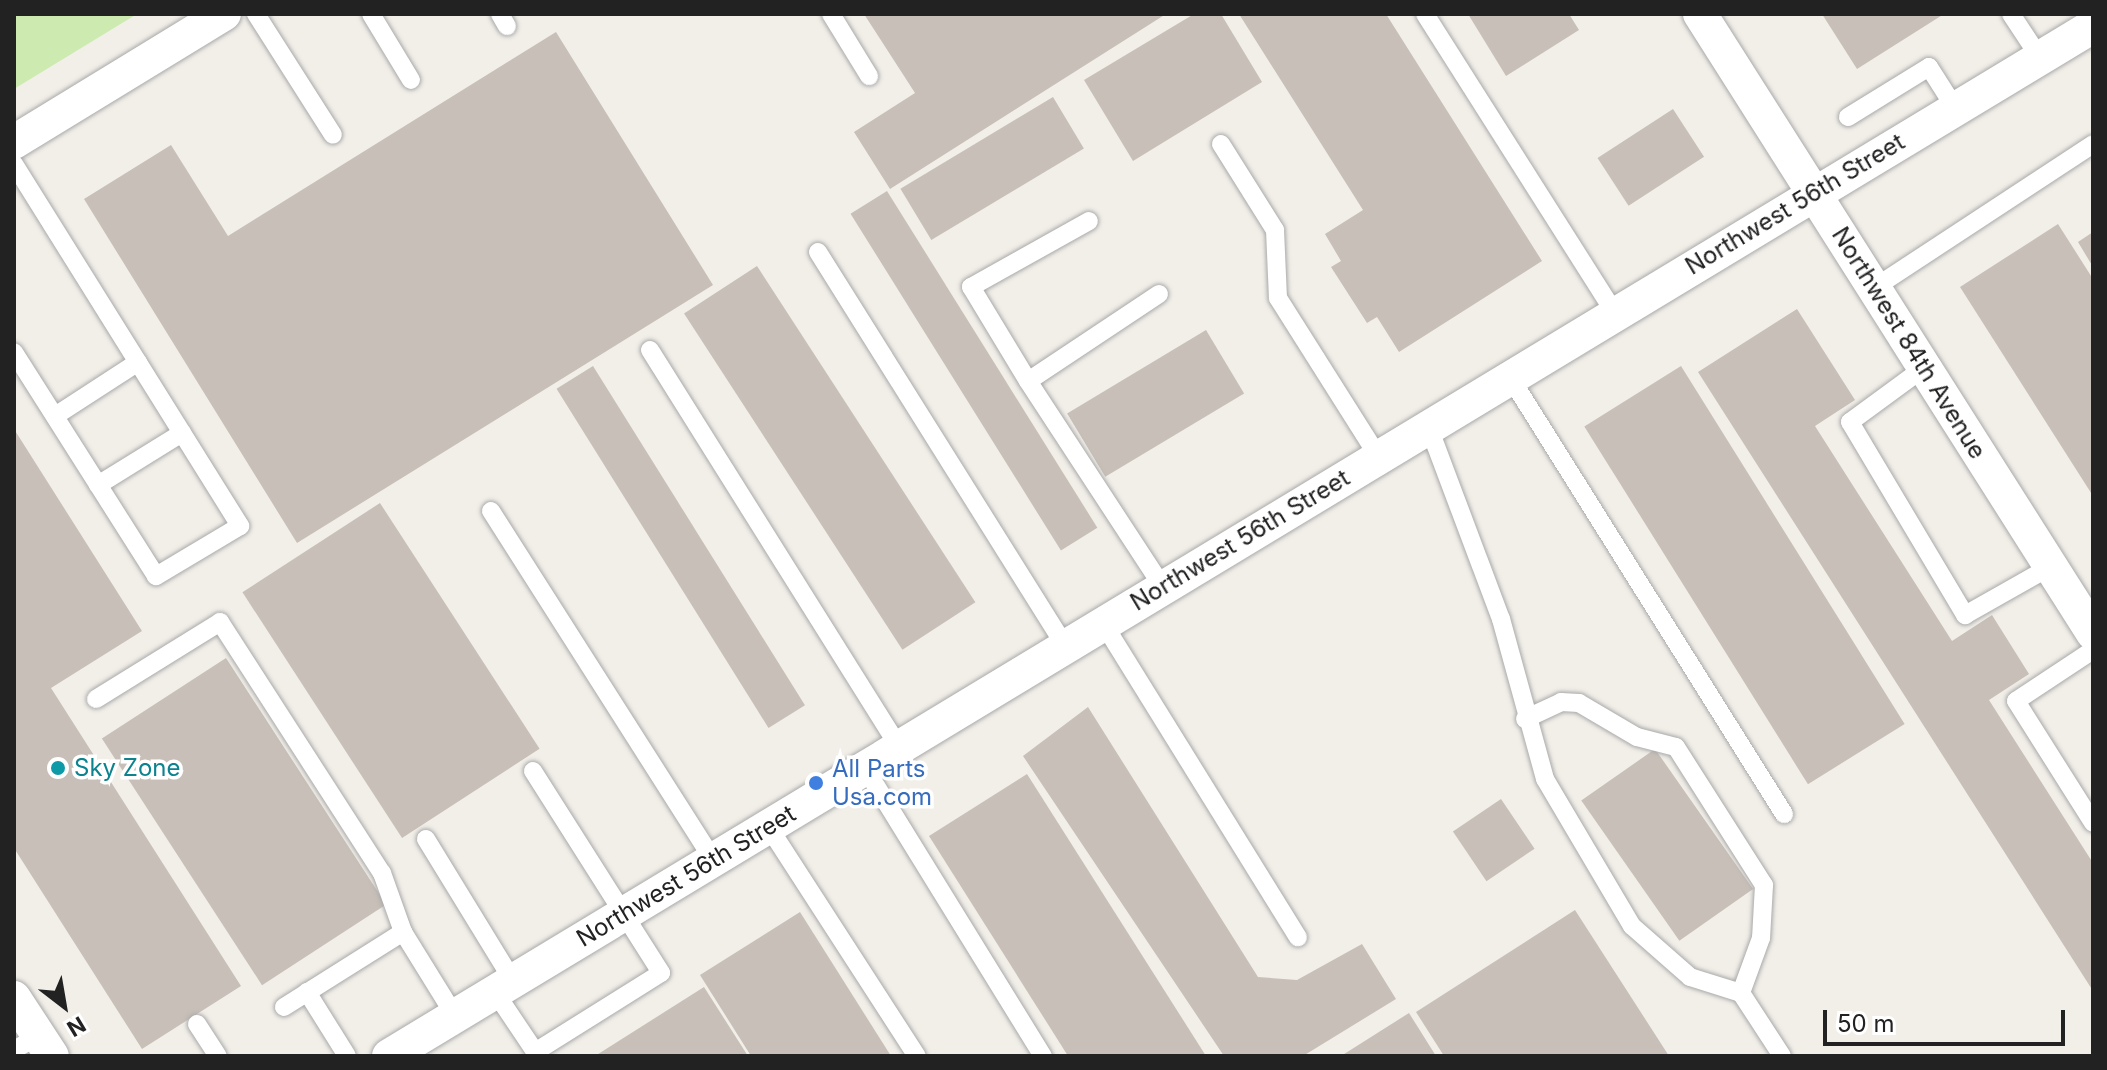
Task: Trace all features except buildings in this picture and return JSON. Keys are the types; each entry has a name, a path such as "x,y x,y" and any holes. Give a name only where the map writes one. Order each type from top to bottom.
{"street":[{"path":"14,142 224,14"},
{"name":"Northwest 84th Avenue","path":"1700,14 2091,629"},
{"name":"Northwest 56th Street","path":"389,1056 1813,192 2093,26"},
{"path":"14,998 35,1047"}],"lane":[{"path":"256,14 333,135"},
{"path":"371,14 411,80"},
{"path":"831,14 869,76"},
{"path":"1425,14 1615,313"},
{"path":"2011,14 2040,58"},
{"path":"1848,117 1929,67 1955,108"},
{"path":"1221,144 1275,230 1278,298 1378,456"},
{"path":"1874,288 2093,144"},
{"path":"14,164 240,526 156,576 14,352"},
{"path":"1089,221 971,287 1028,381 1163,587"},
{"path":"818,252 1065,646"},
{"path":"1028,381 1159,294"},
{"path":"650,350 899,747"},
{"path":"55,416 138,362"},
{"path":"1925,367 1850,422 1965,615 2050,567"},
{"path":"1510,377 1784,814"},
{"path":"1428,425 1501,619 1525,719 1545,779 1632,926 1690,977 1741,993 1782,1056"},
{"path":"98,485 182,433"},
{"path":"491,511 713,859"},
{"path":"96,699 220,622 382,873 403,932 455,1016"},
{"path":"1103,623 1298,938"},
{"path":"2091,629 2016,701 2093,823"},
{"path":"1525,719 1561,702 1579,703 1637,737 1676,747 1764,885 1761,938 1741,993"},
{"path":"865,768 1043,1056"},
{"path":"426,839 504,986 536,1054 661,973 533,771"},
{"path":"768,826 917,1056"},
{"path":"284,1007 403,932"},
{"path":"307,992 347,1056"},
{"path":"197,1024 218,1056"}],"green space":[{"path":"14,14 137,14 14,89"}],"place":[{"name":"Sky Zone","path":"58,768"},
{"name":"All Parts Usa.com","path":"816,783"}]}
